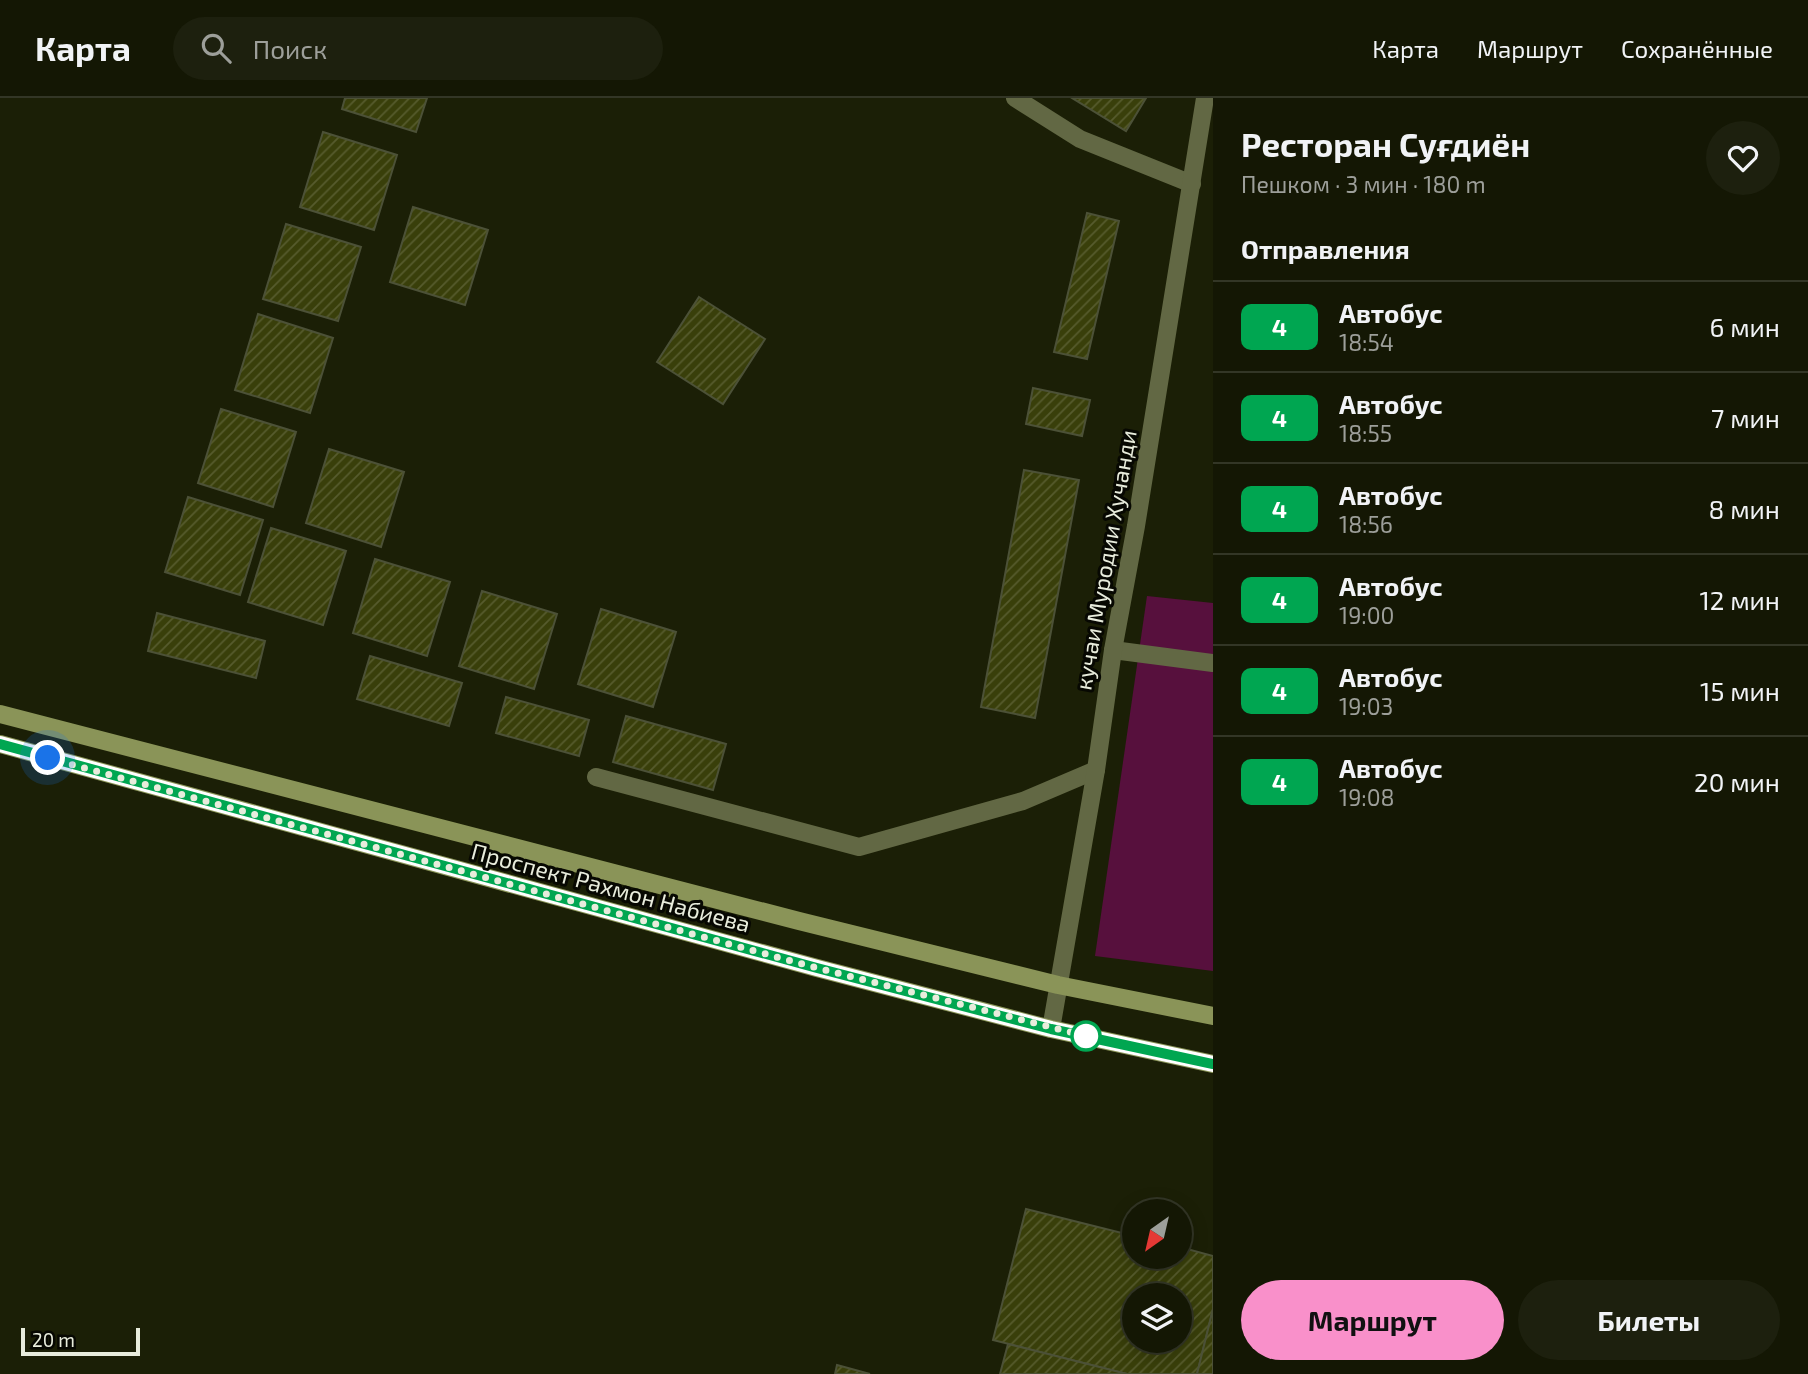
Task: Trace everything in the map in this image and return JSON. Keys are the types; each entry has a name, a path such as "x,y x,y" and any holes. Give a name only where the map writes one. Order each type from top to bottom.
{"main road":[{"name":"Проспект Рахмон Набиева","path":"0,714 772,915 1058,985 1213,1016"},
{"name":"Проспект Рахмон Набиева","path":"0,744 817,968 1051,1029 1213,1064"}],"street":[{"path":"1015,98 1080,139 1192,184"},
{"name":"кучаи Муродии Хучанди","path":"1051,1029 1096,770 1205,98"},
{"path":"1114,650 1213,663"},
{"path":"596,777 859,847 1023,801 1096,770"}],"shaded area":[{"path":"1147,596 1213,603 1213,971 1095,956"}],"building":[{"path":"345,98 427,98 416,132 342,109"},
{"path":"1072,98 1146,98 1126,131"},
{"path":"323,132 397,155 374,230 300,207"},
{"path":"413,207 488,230 465,305 390,282"},
{"path":"1087,213 1119,221 1087,359 1054,352"},
{"path":"286,224 361,247 338,321 263,299"},
{"path":"699,297 765,339 723,404 657,362"},
{"path":"258,314 333,338 310,413 235,390"},
{"path":"1033,388 1090,400 1082,436 1026,424"},
{"path":"221,409 296,432 273,507 198,483"},
{"path":"329,449 404,472 381,547 306,523"},
{"path":"1024,470 1079,480 1035,718 981,707"},
{"path":"188,497 263,520 240,595 165,572"},
{"path":"271,528 346,551 323,625 248,602"},
{"path":"375,559 450,582 427,656 353,633"},
{"path":"482,591 557,614 534,689 459,666"},
{"path":"601,609 676,632 653,707 578,684"},
{"path":"157,613 265,641 256,678 148,651"},
{"path":"370,656 462,683 449,726 357,699"},
{"path":"506,697 589,720 579,756 496,733"},
{"path":"626,716 726,744 713,790 613,762"},
{"path":"1026,1209 1122,1233 1122,1269 1192,1269 1192,1250 1213,1256 1213,1309 1197,1374 1127,1374 993,1340"},
{"path":"1213,1309 1213,1374 1197,1374"},
{"path":"1008,1344 1127,1374 1000,1374"},
{"path":"837,1365 870,1374 835,1374"}],"bus line":[{"name":"4","path":"0,744 817,968 1051,1029 1213,1064"}],"route":[{"path":"48,758 817,968 1086,1036"}]}
